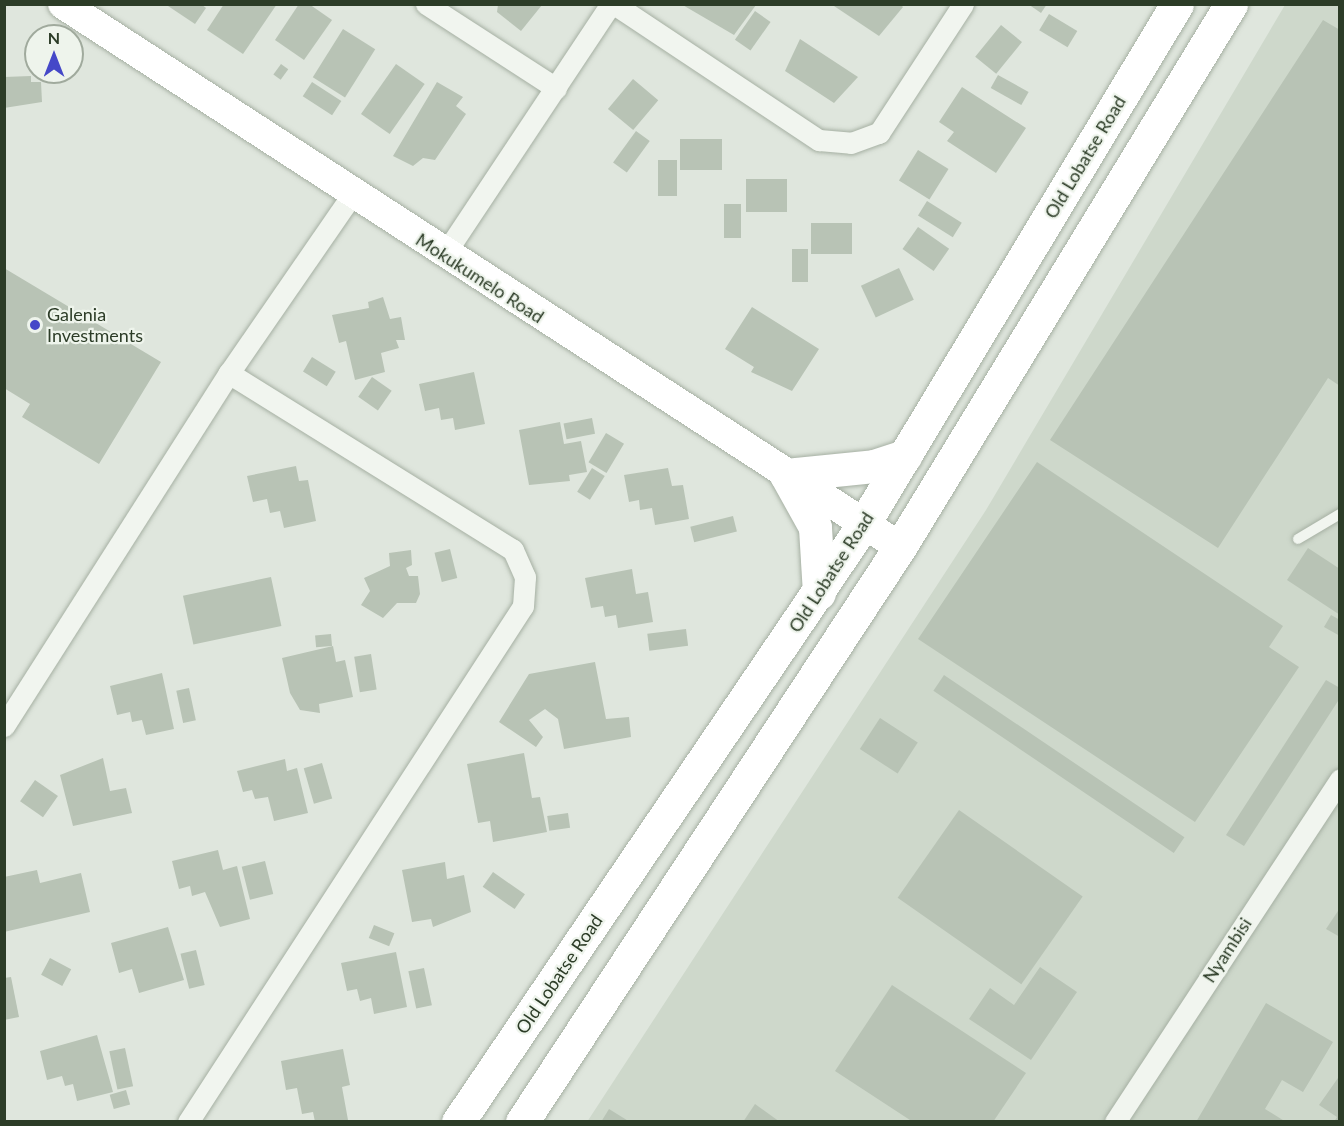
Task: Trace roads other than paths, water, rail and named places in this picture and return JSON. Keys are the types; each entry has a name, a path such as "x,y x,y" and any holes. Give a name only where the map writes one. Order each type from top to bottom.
{"main road":[{"name":"Old Lobatse Road","path":"461,1121 863,525 1177,4"},
{"path":"522,1122 900,547 1231,4"},
{"path":"819,593 815,527 786,475 874,466 905,456"}],"street":[{"name":"Mokukumelo Road","path":"63,4 351,196 900,547"},
{"path":"426,4 556,88"},
{"path":"444,255 613,4 819,140 851,143 879,133 963,4"},
{"path":"4,726 229,373 351,196"},
{"path":"188,1122 523,606 525,577 513,550 229,373"},
{"name":"Nyambisi","path":"1116,1122 1340,779"}],"lane":[{"path":"1298,539 1340,514"}],"place":[{"name":"Galenia Investments","path":"35,325"}]}
